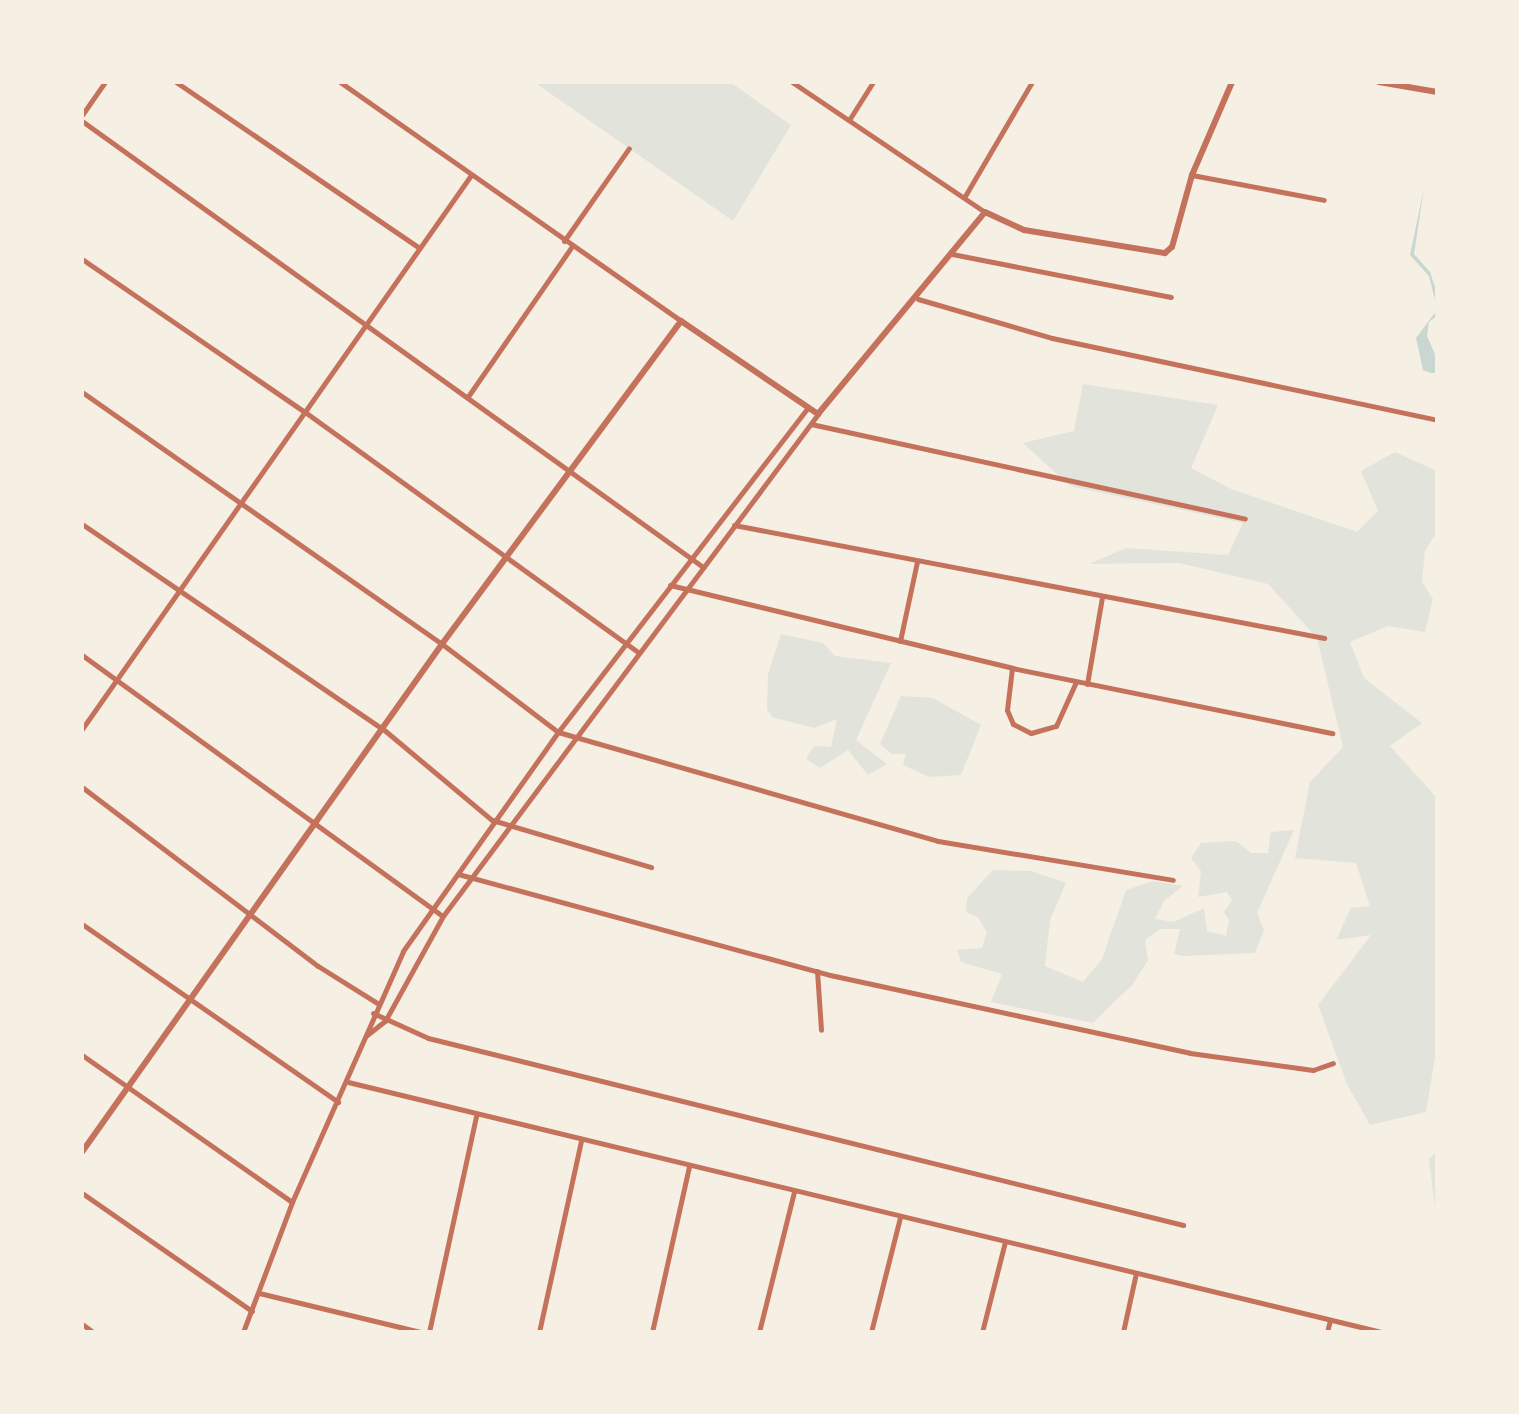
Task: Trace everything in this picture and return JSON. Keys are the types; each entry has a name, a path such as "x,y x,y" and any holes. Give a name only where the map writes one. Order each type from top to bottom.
{"street":[{"path":"82,115 105,82"},
{"path":"176,82 419,248"},
{"path":"340,82 564,241 818,414"},
{"path":"792,82 985,212 1024,230 1165,253 1172,247 1192,175 1232,82"},
{"path":"849,120 873,82"},
{"path":"965,196 1032,82"},
{"path":"1379,82 1437,92"},
{"path":"82,121 365,325 469,395 703,567"},
{"path":"564,241 629,148"},
{"path":"82,729 176,589 471,175"},
{"path":"1192,175 1324,200"},
{"path":"367,1036 385,1021 443,916 685,589 818,414 918,299 985,212"},
{"path":"469,395 572,246"},
{"path":"952,254 1171,297"},
{"path":"82,259 305,412 638,652"},
{"path":"918,299 1052,338 1437,420"},
{"path":"82,1152 567,470 681,321"},
{"path":"82,392 442,644 558,732 938,841 1173,880"},
{"path":"243,1332 292,1202 348,1082 377,1003 431,908 558,732 808,407"},
{"path":"811,424 1245,519"},
{"path":"82,524 383,729 492,820 651,867"},
{"path":"734,525 1324,638"},
{"path":"900,641 917,562"},
{"path":"670,585 1012,668 1332,733"},
{"path":"1087,684 1102,597"},
{"path":"82,655 314,826 443,916"},
{"path":"1012,668 1007,710 1013,724 1031,733 1056,726 1076,682"},
{"path":"82,787 253,913 318,966 377,1003"},
{"path":"458,874 817,971 1190,1053 1313,1070 1333,1063"},
{"path":"82,924 338,1102"},
{"path":"817,971 821,1030"},
{"path":"373,1013 385,1021 476,1050 1183,1225"},
{"path":"82,1055 292,1202"},
{"path":"348,1082 476,1116 1381,1332"},
{"path":"429,1332 476,1116"},
{"path":"539,1332 581,1141"},
{"path":"652,1332 689,1166"},
{"path":"759,1332 794,1192"},
{"path":"82,1193 252,1311"},
{"path":"871,1332 900,1217"},
{"path":"982,1332 1005,1242"},
{"path":"1123,1332 1136,1273"},
{"path":"259,1293 420,1332"},
{"path":"1327,1332 1330,1320"},
{"path":"82,1324 93,1332"}],"shaded area":[{"path":"534,82 730,82 791,125 733,221"},
{"path":"1424,188 1414,254 1430,272 1437,293 1437,308 1429,276 1410,255"},
{"path":"1437,310 1437,316 1429,322 1427,336 1437,359 1437,373 1431,373 1423,370 1416,338"},
{"path":"1083,384 1218,405 1191,468 1231,489 1357,532 1378,511 1361,471 1395,452 1437,471 1437,532 1425,551 1422,582 1433,599 1425,632 1388,626 1350,642 1364,678 1422,723 1390,746 1436,797 1437,1045 1426,1112 1370,1125 1347,1084 1318,1005 1371,935 1336,940 1351,908 1370,906 1356,863 1295,858 1310,782 1343,747 1317,638 1268,584 1179,563 1089,564 1126,548 1228,555 1243,523 1070,486 1023,443 1074,431"},
{"path":"781,634 823,643 835,656 891,663 856,740 887,764 868,775 848,750 820,768 806,759 814,746 831,747 837,719 814,728 772,717 767,709 768,674"},
{"path":"901,696 933,698 981,725 961,775 929,777 903,765 906,754 892,754 880,744"},
{"path":"1294,830 1257,913 1264,930 1255,953 1174,954 1180,929 1160,929 1145,940 1148,960 1133,984 1093,1023 991,1002 1002,974 961,962 957,950 982,948 987,932 978,917 966,912 967,898 993,870 1031,871 1066,883 1050,920 1045,966 1083,982 1102,959 1126,890 1154,881 1183,886 1164,901 1155,919 1174,922 1204,908 1207,931 1226,936 1229,920 1224,912 1232,900 1227,892 1198,897 1201,871 1191,858 1201,843 1236,841 1251,853 1268,853 1271,832"},
{"path":"1437,1151 1437,1225 1429,1159"}]}
